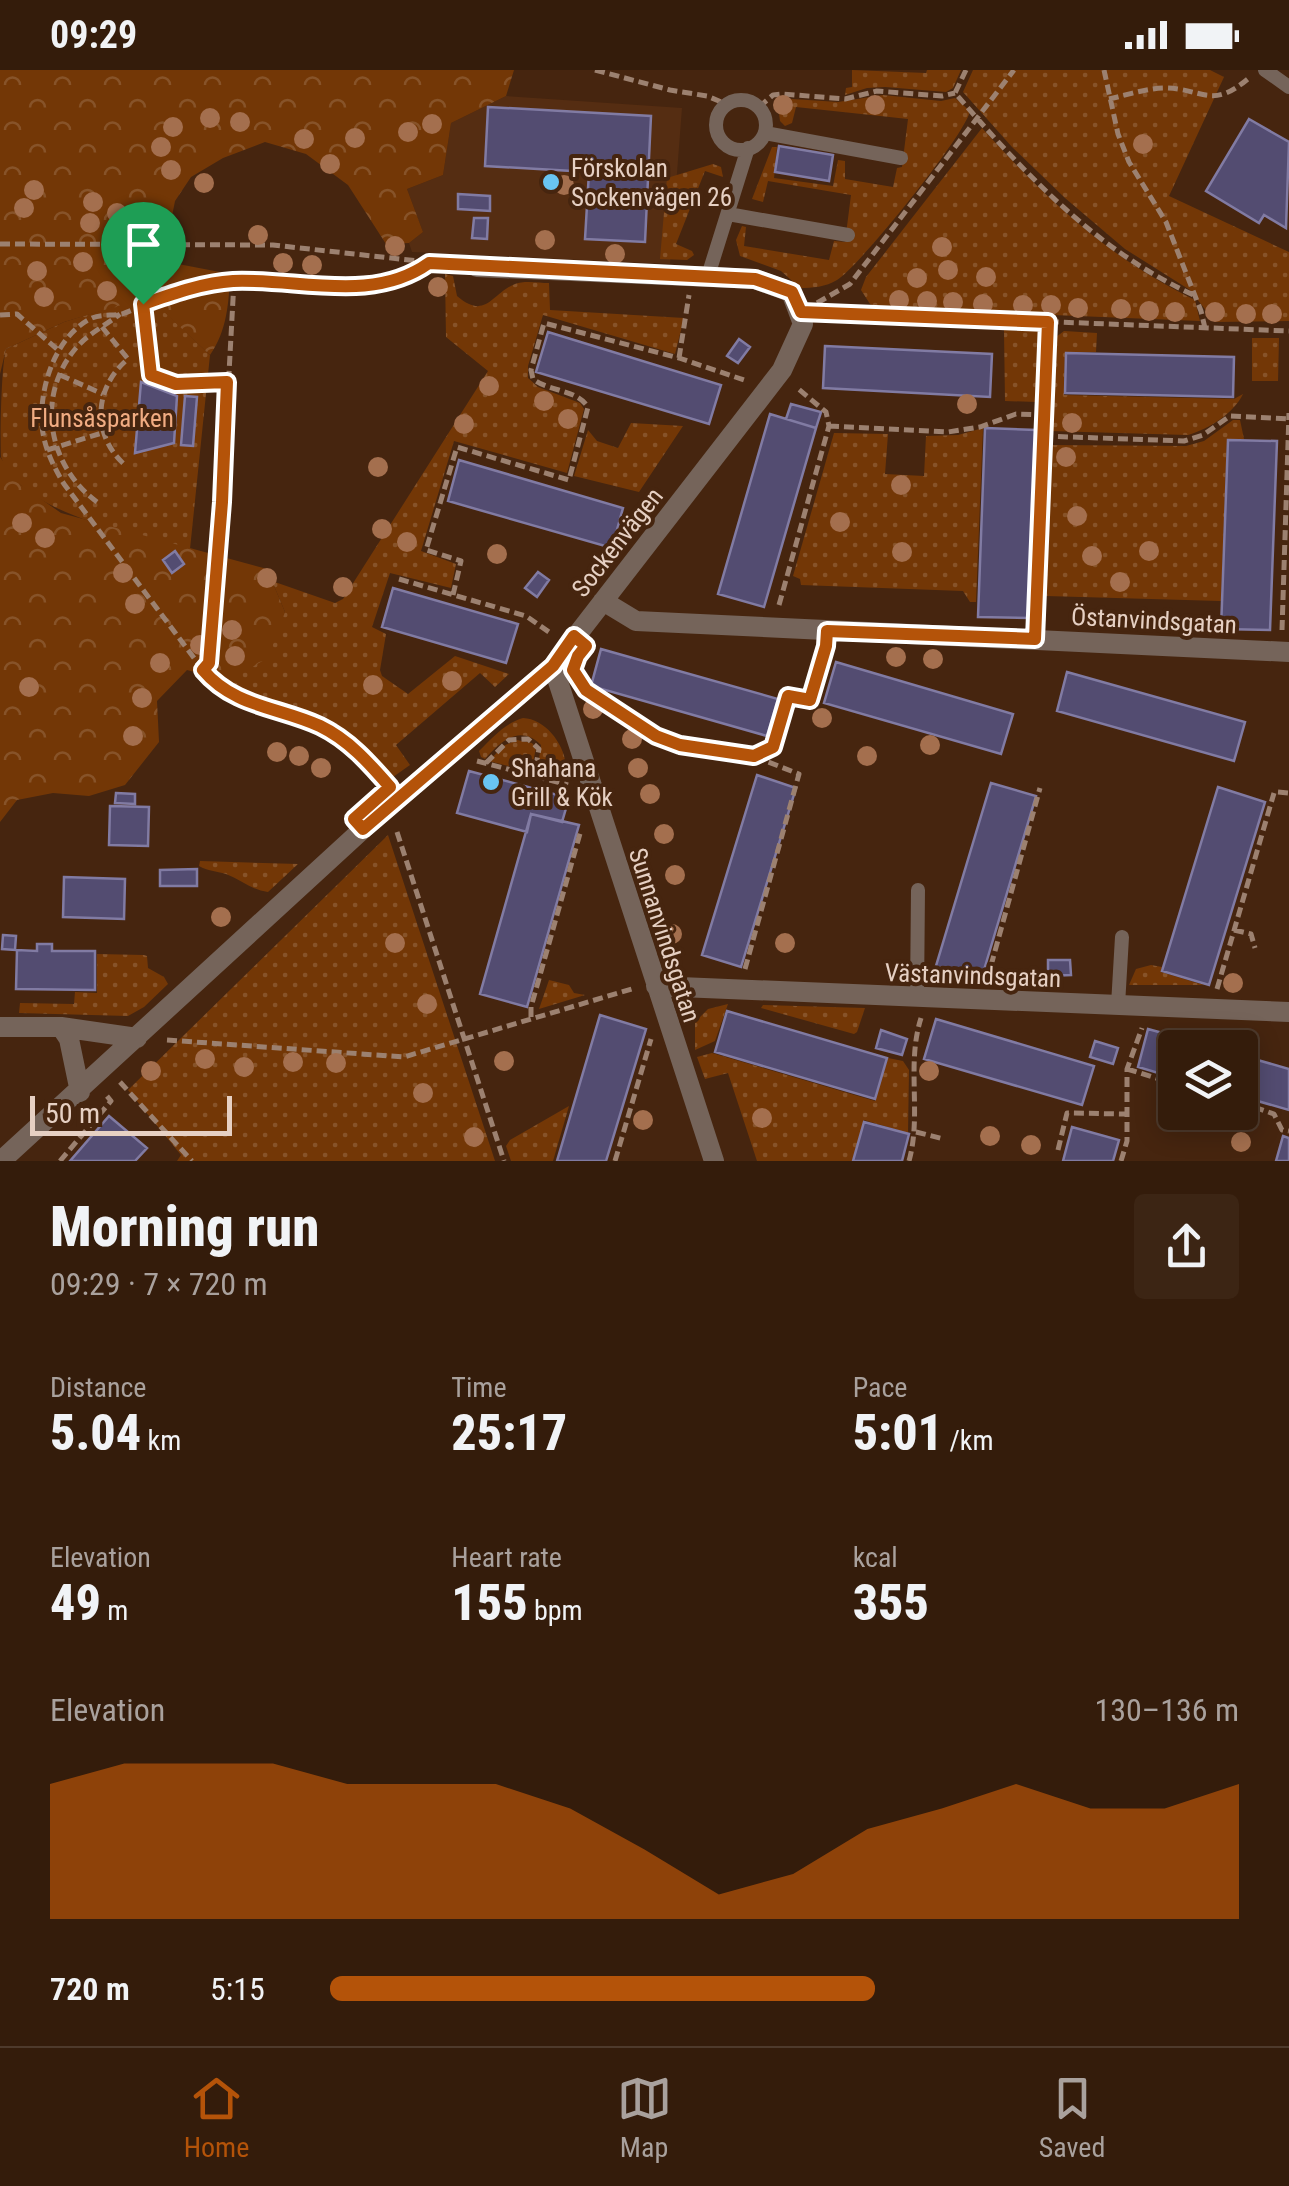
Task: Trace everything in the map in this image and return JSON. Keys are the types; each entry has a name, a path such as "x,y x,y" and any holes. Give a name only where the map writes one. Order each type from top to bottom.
{"street":[{"path":"477,267 768,282 792,292 801,312"},
{"name":"Sockenvägen","path":"1,1161 88,1089 136,1038 363,829 553,666 782,370 804,324 801,312"},
{"name":"Östanvindsgatan","path":"603,601 636,621 1285,646"},
{"name":"Sunnanvindsgatan","path":"553,666 650,994 714,1161"},
{"name":"Västanvindsgatan","path":"650,994 1289,1012"},
{"path":"0,1026 61,1027 136,1038"},
{"path":"61,1027 88,1089"}],"lane":[{"path":"1262,70 1289,86"},
{"path":"744,100 760,108 765,133 760,141 748,148 728,146 718,135 716,122 726,104 744,100"},
{"path":"765,133 901,158"},
{"path":"699,278 728,214 748,148"},
{"path":"728,214 848,235"},
{"path":"918,890 921,1002"},
{"path":"1118,1005 1122,937"}],"path":[{"path":"595,70 726,104"},
{"path":"760,108 774,95 845,99 877,91 942,96 955,92 966,70"},
{"path":"801,312 850,284 1014,70"},
{"path":"1104,70 1109,99 1130,162 1166,222 1196,296 1204,328"},
{"path":"1109,99 1164,88 1203,97 1219,96 1235,90 1262,70"},
{"path":"955,92 1045,190 1084,226 1124,256 1196,296"},
{"path":"0,244 273,245 477,267"},
{"path":"97,502 70,476 56,446 51,408 60,374 75,350 102,326 120,314 180,291 234,281 383,285 429,263"},
{"path":"679,358 699,278"},
{"path":"203,670 209,663 222,502 234,281"},
{"path":"143,304 151,375 176,384 227,382"},
{"path":"801,312 1289,331"},
{"path":"0,315 17,314 59,351"},
{"path":"120,314 92,318 81,325 59,351 50,370 42,417 48,450 64,484 203,670 234,697 318,725 344,740 390,787"},
{"path":"1035,639 1048,322"},
{"path":"453,596 461,561 426,550 458,447 570,480 588,407 580,398 534,379 531,370 544,323 679,358 739,377 763,392"},
{"path":"102,326 128,359 114,373 103,394 100,418 111,450 125,465"},
{"path":"50,370 103,394"},
{"path":"774,629 829,426 826,412 782,370"},
{"path":"829,426 948,432 980,427 1016,414 1044,416"},
{"path":"1043,436 1184,441 1203,435 1230,416 1289,416 1285,646"},
{"path":"48,450 103,433"},
{"path":"399,579 526,616 552,634 561,625 574,636"},
{"path":"754,756 773,747 788,696 810,700 827,631"},
{"path":"579,680 586,690 656,736 680,745 754,756 799,774 743,978"},
{"path":"486,763 504,743 522,737 534,741 539,748 534,776"},
{"path":"466,758 577,787"},
{"path":"985,988 1040,788"},
{"path":"1215,997 1276,792 1289,793"},
{"path":"393,821 504,1161"},
{"path":"531,1018 583,822"},
{"path":"1234,930 1251,934 1254,948"},
{"path":"136,1038 404,1058 639,987 650,994"},
{"path":"909,1161 916,1132 915,1037 921,1002"},
{"path":"1121,1161 1127,1142 1126,1069 1142,1026"},
{"path":"614,1161 654,1028 660,1047"},
{"path":"1126,1069 1158,1079"},
{"path":"112,1073 192,1161"},
{"path":"60,1161 111,1101 88,1089"},
{"path":"1258,1108 1274,1114 1282,1130 1289,1131"},
{"path":"1058,1150 1067,1113 1128,1114"},
{"path":"916,1132 944,1139"}],"shaded area":[{"name":"Förskolan Sockenvägen 26","path":"506,96 682,108 670,264 412,252 409,243 423,232 407,189 443,175 451,123"}],"green space":[{"path":"0,70 514,70 506,96 451,123 443,175 407,189 423,232 409,243 386,244 348,185 306,154 265,142 223,158 191,177 175,201 163,244 173,263 230,274 224,326 210,355 148,297 64,322 6,349 0,374"},
{"path":"852,70 961,70 953,88 946,92 885,87 845,95 846,88 852,87"},
{"path":"973,70 1210,70 1224,77 1169,196 1289,252 1289,321 1215,322 1190,290 1125,249 1012,147 963,92"},
{"path":"883,95 941,101 955,98 970,111 932,171 866,251 837,280 805,288 781,271 740,256 736,240 742,226 746,227 744,246 829,260 834,241 845,242 851,195 768,181 763,202 752,199 772,147 777,147 774,178 833,186 838,160 845,161 845,179 893,187 897,168 902,167 908,119 796,107 792,123 785,126 780,121 777,98 838,102"},
{"path":"982,128 1030,179 1106,246 1195,300 1200,321 878,308 870,304 861,290 866,277"},
{"path":"713,164 721,167 723,177 705,171 676,244 694,255 687,260 660,259 667,178"},
{"path":"445,274 453,276 457,296 475,306 488,303 515,284 532,282 549,283 550,310 684,318 675,354 543,315 528,378 538,387 580,403 584,409 567,473 454,441 421,551 456,564 451,588 390,573 372,627 386,634 380,670 382,676 408,694 455,656 509,674 495,687 480,673 396,745 410,765 393,777 333,725 260,703 233,690 223,680 227,681 285,612 272,581 335,603 343,599 488,371 446,337"},
{"name":"Flunsåsparken","path":"148,296 210,355 190,549 112,529 56,508 13,477 1,457 6,349 64,322"},
{"path":"1004,330 1041,331 1037,402 1005,401"},
{"path":"1064,331 1097,333 1096,352 1065,352 1064,395 1234,399 1243,394 1220,419 1188,435 1050,431 1047,427 1051,345"},
{"path":"1252,338 1279,338 1278,381 1252,381"},
{"path":"1233,420 1240,420 1244,439 1227,439 1221,601 1046,596 1046,621 1040,621 1048,445 1186,446 1204,441"},
{"path":"631,423 683,426 639,492 574,476 588,430 597,441 618,448"},
{"path":"983,428 976,602 970,602 963,591 801,585 800,579 793,576 834,433 888,434 885,474 924,476 926,436 958,435"},
{"path":"0,457 21,485 61,513 267,569 285,612 268,658 227,681 187,670 157,701 159,742 125,785 89,796 53,793 17,800 0,822"},
{"path":"523,718 542,725 557,740 565,760 564,780 537,774 541,745 526,736 511,737 485,759 481,757 479,751 494,736"},
{"path":"517,740 532,743 536,748 531,772 489,761 503,746"},
{"path":"388,835 495,1161 177,1161 181,1155 128,1090"},
{"path":"200,861 298,864 268,892 202,868"},
{"path":"97,954 147,956 148,968 168,984 128,1016 19,1013 20,1003 74,1004 75,992 97,993"},
{"path":"1162,967 1161,972 1204,985 1129,985 1136,969"},
{"path":"549,980 569,985 574,993 585,995 539,1009"},
{"path":"728,1004 715,1041 695,1050 695,1022 708,1009"},
{"path":"761,1008 865,1008 854,1034"},
{"path":"712,1053 875,1101 888,1058 903,1061 909,1070 908,1133 864,1120 852,1161 757,1161 728,1073 705,1079 697,1057"},
{"path":"569,1106 553,1161 511,1161 506,1146 510,1140"}],"building":[{"path":"488,107 651,116 645,242 585,239 589,172 485,166"},
{"path":"1249,119 1289,142 1286,228 1264,215 1259,223 1206,191"},
{"path":"779,146 833,155 829,181 775,172"},
{"path":"458,194 490,196 490,211 458,209"},
{"path":"474,218 488,218 487,239 472,238"},
{"path":"548,332 721,385 709,424 536,372"},
{"path":"739,339 750,347 738,363 727,356"},
{"path":"825,346 992,354 990,397 823,388"},
{"path":"1066,353 1234,357 1233,397 1065,393"},
{"path":"141,382 177,396 174,443 135,453"},
{"path":"185,396 197,397 193,446 181,445"},
{"path":"791,404 821,412 816,428 786,419"},
{"path":"770,414 816,428 764,607 718,594"},
{"path":"985,428 1036,430 1029,618 978,617"},
{"path":"1228,440 1277,441 1270,630 1221,629"},
{"path":"459,460 623,508 612,548 448,501"},
{"path":"175,551 184,564 172,573 163,560"},
{"path":"538,572 549,580 537,597 525,588"},
{"path":"393,588 518,624 506,663 382,627"},
{"path":"601,649 778,699 767,736 591,686"},
{"path":"836,662 1013,714 1001,754 824,703"},
{"path":"1067,672 1245,722 1234,761 1057,711"},
{"path":"469,771 569,798 562,822 531,814 527,832 457,813"},
{"path":"757,775 796,788 741,967 702,955"},
{"path":"991,783 1036,796 981,980 936,966"},
{"path":"1218,787 1265,802 1209,985 1162,971"},
{"path":"116,793 135,794 135,804 115,803"},
{"path":"110,806 149,807 148,846 109,845"},
{"path":"531,814 579,825 527,1007 480,994"},
{"path":"197,869 197,886 160,886 160,870"},
{"path":"64,877 125,879 124,919 63,917"},
{"path":"3,935 16,936 15,950 2,949"},
{"path":"37,944 52,944 52,951 95,951 95,990 16,989 17,950 37,951"},
{"path":"1048,960 1070,960 1071,975 1048,976"},
{"path":"727,1011 887,1058 875,1099 715,1052"},
{"path":"600,1015 646,1029 606,1161 557,1161"},
{"path":"936,1019 1094,1066 1082,1105 924,1059"},
{"path":"1148,1029 1158,1032 1158,1073 1138,1067"},
{"path":"881,1030 907,1039 902,1055 876,1048"},
{"path":"1095,1041 1118,1048 1113,1064 1090,1057"},
{"path":"1258,1060 1289,1069 1289,1110 1258,1101"},
{"path":"109,1116 147,1148 135,1161 70,1161"},
{"path":"864,1122 909,1134 902,1161 853,1161"},
{"path":"1072,1127 1119,1140 1113,1161 1063,1161"},
{"path":"1283,1136 1289,1138 1289,1161 1276,1161"}],"place":[{"name":"Förskolan Sockenvägen 26","path":"551,182"},
{"name":"Shahana Grill & Kök","path":"491,782"}],"route":[{"path":"429,263 755,279 792,292 801,312 1048,322 1035,639 827,631 810,700 788,696 773,747 754,756 680,745 656,736 586,690 573,670 586,646 574,636 553,666 363,829 354,819 390,787 367,761 344,740 318,725 234,697 203,670 209,663 227,382 176,384 151,375 143,304 180,291 234,281 383,285 429,263"}]}
